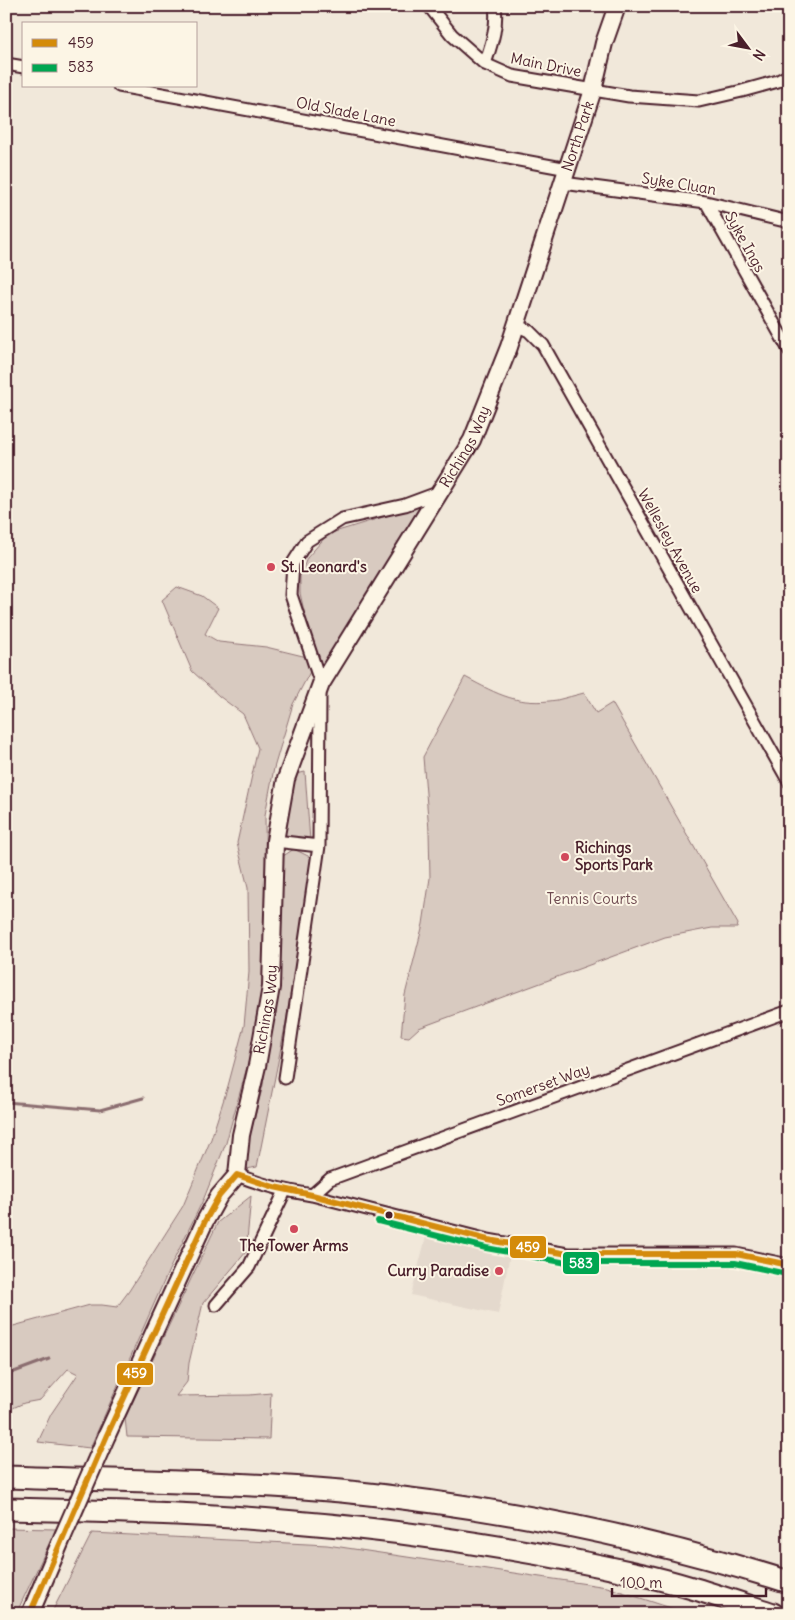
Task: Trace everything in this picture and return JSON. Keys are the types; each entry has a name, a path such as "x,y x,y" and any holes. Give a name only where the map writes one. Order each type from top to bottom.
{"highway":[{"path":"6,1477 217,1483 340,1491 420,1501 537,1518 628,1537 732,1564 789,1582"},
{"path":"6,1508 282,1521 452,1540 514,1549 636,1573 725,1598 773,1614"}],"street":[{"name":"Main Drive","path":"428,6 452,35 485,64 512,76 629,96 699,101 742,92 778,81 789,75"},
{"path":"485,64 494,39 497,16 496,6"},
{"name":"North Park","path":"566,176 593,90 604,43 617,6"},
{"path":"6,64 22,67"},
{"name":"Old Slade Lane","path":"129,88 566,176"},
{"name":"Syke Cluan","path":"566,176 706,202 789,222"},
{"name":"Richings Way","path":"237,1175 241,1135 257,1066 270,987 275,841 286,779 320,686 472,440 509,347 566,176"},
{"name":"Syke Ings","path":"706,202 789,350"},
{"name":"Wellesley Avenue","path":"516,325 529,331 543,345 789,782"},
{"path":"320,686 291,595 293,564 307,541 342,519 405,505 440,492"},
{"name":"Richings Way","path":"285,1078 319,846 320,686"},
{"path":"275,841 319,846"},
{"name":"Somerset Way","path":"312,1195 330,1179 789,1010"},
{"path":"30,1614 62,1536 205,1221 219,1196 237,1175 285,1190 312,1195 488,1240 568,1254 736,1254 789,1265"},
{"path":"216,1305 249,1267 285,1190"}],"shaded area":[{"path":"426,1237 510,1255 498,1314 411,1295"}],"green space":[{"path":"422,506 322,669 317,670 300,593 300,576 307,558 328,534"},
{"path":"177,587 202,596 218,608 205,634 219,642 266,647 307,657 312,668 293,704 274,768 265,815 266,917 264,989 258,1027 226,1143 204,1198 169,1270 90,1448 38,1442 51,1414 78,1374 68,1369 40,1400 24,1403 6,1411 6,1328 90,1305 117,1307 183,1206 211,1139 244,1026 249,972 248,888 237,843 258,748 243,714 219,696 192,671 162,600"},
{"name":"Richings Sports Park","path":"465,677 499,694 520,700 557,700 584,693 596,713 612,703 738,924 737,928 712,928 665,937 419,1028 409,1037 401,1036 405,995 423,924 430,878 429,830 423,757"},
{"path":"305,772 310,841 282,838 292,775"},
{"path":"294,849 312,858 286,1022 257,1167 241,1170 263,1085 273,989 280,858"},
{"path":"251,1196 246,1252 203,1303 189,1363 187,1382 176,1396 271,1393 269,1439 127,1437 125,1418 218,1222"},
{"path":"6,1528 56,1529 16,1614 6,1614"},
{"path":"92,1533 327,1545 607,1587 689,1614 51,1614"}],"waterway":[{"path":"6,1102 100,1110 143,1098"},
{"path":"6,1375 49,1359"}],"transit line":[{"name":"459","path":"30,1614 107,1435 205,1221 219,1196 237,1175 274,1187 488,1240 568,1254 736,1254 789,1265"},
{"name":"583","path":"378,1221 486,1248 567,1263 735,1263 787,1274"}],"place":[{"name":"St. Leonard's","path":"271,567"},
{"name":"Richings Sports Park","path":"565,857"},
{"name":"The Tower Arms","path":"294,1229"},
{"name":"Curry Paradise","path":"499,1271"}],"park label":[{"name":"Tennis Courts","path":"592,899"}]}
